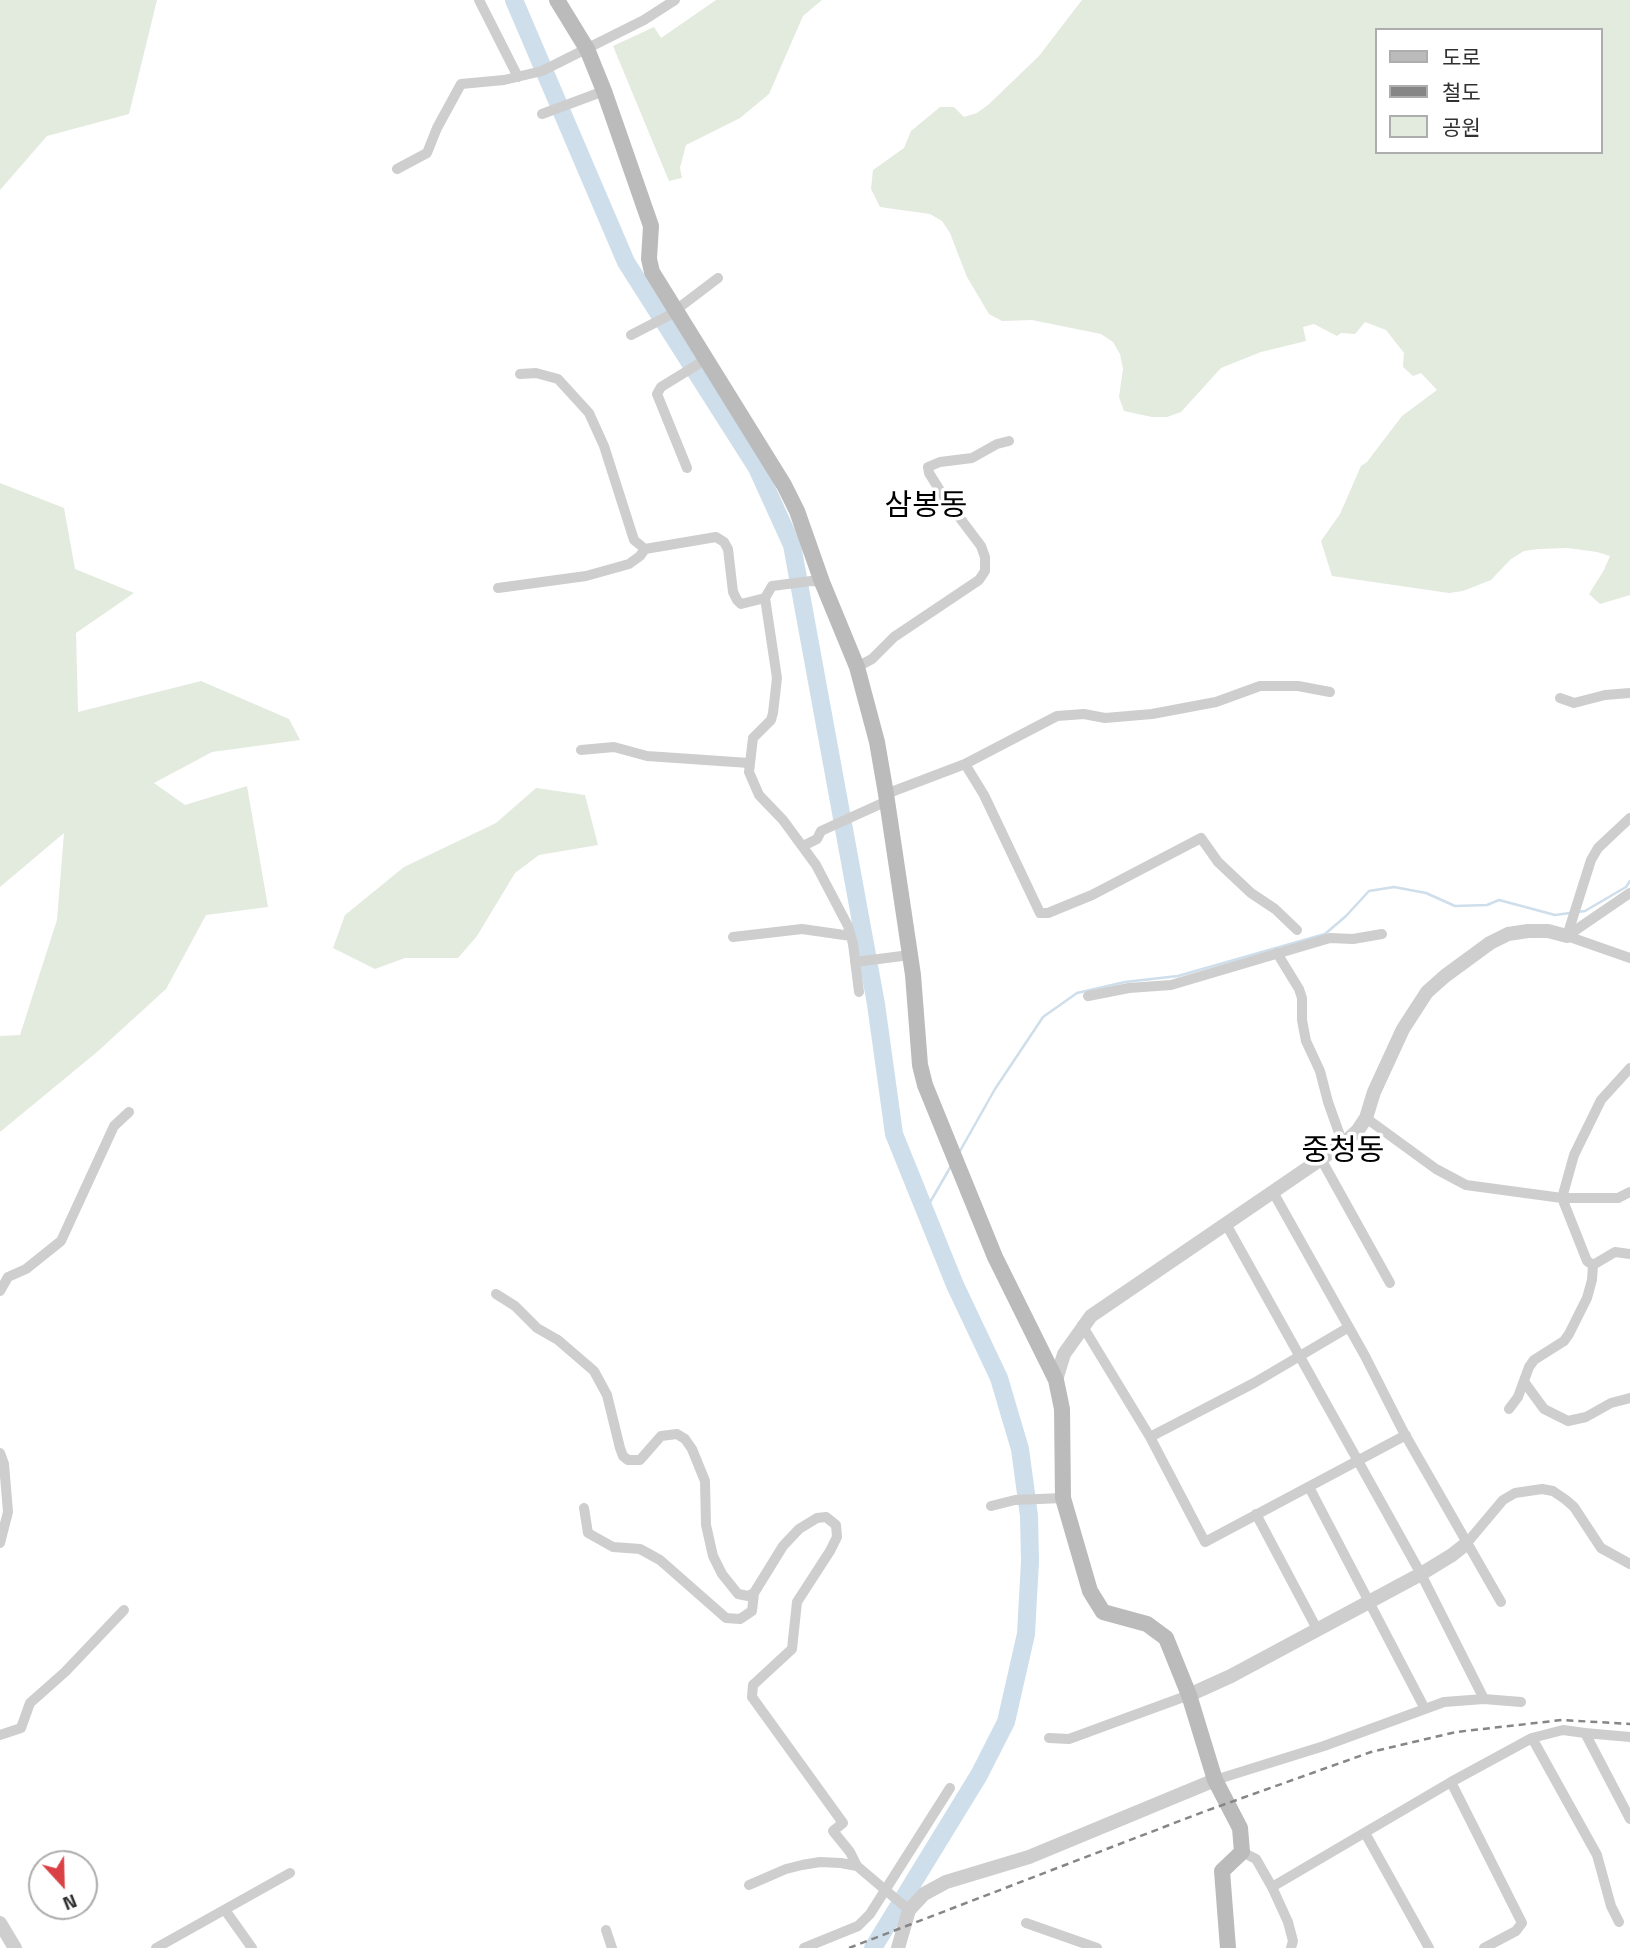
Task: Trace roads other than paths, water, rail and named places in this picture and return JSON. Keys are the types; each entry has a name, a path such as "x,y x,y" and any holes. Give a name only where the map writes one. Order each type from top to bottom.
{"main road":[{"path":"558,0 587,49 651,226 649,259 652,272 672,313 784,485 797,511 816,581 857,667 877,742 910,955 920,1065 925,1085 995,1257 1056,1380 1062,1409 1063,1498 1083,1574 1102,1612 1147,1624 1166,1638 1189,1695 1215,1780 1240,1831 1242,1852 1222,1871 1228,1948"}],"street":[{"path":"479,0 518,77"},
{"path":"397,169 427,153 461,84 518,77 542,71 644,20 675,0"},
{"path":"542,114 604,91"},
{"path":"631,335 654,325 718,278"},
{"path":"687,468 657,394 661,387 703,362"},
{"path":"520,374 536,373 558,379 589,413 604,446 634,540 645,549"},
{"path":"857,667 872,659 894,637 979,580 985,571 985,557 981,546 944,497 928,467 940,462 972,458 997,444 1010,441"},
{"path":"498,588 586,576 612,569 640,556 645,549 716,537 724,541 728,549 733,592 737,600 741,604 765,598"},
{"path":"816,581 772,586 765,598 777,678 771,720 753,738 749,762 752,782 759,795 816,865 851,936 859,992"},
{"path":"803,846 817,839 821,831 886,798 965,764 1056,716 1084,714 1105,718 1152,713 1216,702 1260,686 1298,686 1330,692"},
{"path":"1560,698 1574,703 1605,695 1630,693"},
{"path":"582,750 614,747 647,756 749,762"},
{"path":"965,764 984,795 1040,913 1048,913 1092,895 1201,838 1218,862 1297,930"},
{"path":"1567,936 1595,854 1630,818"},
{"path":"1567,936 1630,893"},
{"path":"733,937 802,929 851,936"},
{"path":"1056,1380 1064,1354 1082,1325 1106,1304 1343,1144 1358,1130 1366,1118 1374,1092 1403,1028 1427,992 1445,976 1490,943 1508,934 1528,930 1567,936 1630,958"},
{"path":"1088,996 1129,988 1171,985 1330,939 1353,939 1382,934"},
{"path":"1277,953 1299,989 1304,1033 1320,1071 1331,1114 1343,1144"},
{"path":"856,962 910,955"},
{"path":"1593,1265 1587,1261 1562,1198 1574,1155 1601,1100 1630,1069"},
{"path":"0,1291 8,1278 26,1269 61,1241 114,1126 129,1112"},
{"path":"1366,1118 1436,1169 1466,1185 1562,1198 1618,1198 1630,1192"},
{"path":"1321,1159 1390,1283"},
{"path":"1273,1192 1466,1544 1501,1602"},
{"path":"1226,1224 1421,1574 1484,1699"},
{"path":"1509,1409 1518,1398 1534,1360 1569,1335 1587,1298 1593,1265 1607,1254 1630,1254"},
{"path":"496,1294 514,1306 537,1328 558,1340 594,1371 607,1395 620,1448 628,1460 640,1460 661,1436 677,1434 685,1440 692,1449 705,1481 706,1525 713,1556 722,1574 738,1594 748,1596 754,1593"},
{"path":"1082,1325 1150,1437 1205,1542 1406,1435"},
{"path":"1150,1437 1254,1383 1349,1327"},
{"path":"1525,1383 1544,1409 1568,1421 1586,1417 1611,1403 1630,1398"},
{"path":"0,1453 4,1464 8,1512 0,1543"},
{"path":"1309,1487 1425,1709"},
{"path":"1049,1738 1069,1739 1189,1695 1231,1676 1452,1555 1466,1544 1503,1500 1515,1493 1542,1489 1553,1491 1574,1507 1601,1548 1630,1564"},
{"path":"991,1506 1015,1500 1063,1498"},
{"path":"584,1508 588,1533 613,1547 640,1549 660,1560 726,1618 740,1619 752,1611 754,1593 783,1546 799,1529 817,1518 832,1520 836,1525 836,1537 797,1602 792,1649 753,1685 752,1697 843,1822 833,1831 850,1852 857,1866 906,1907"},
{"path":"1256,1514 1317,1629"},
{"path":"0,1735 21,1728 30,1703 65,1672 124,1610"},
{"path":"898,1948 906,1907 946,1882 1029,1857 1215,1780 1324,1746 1444,1702 1484,1699 1521,1702"},
{"path":"1272,1887 1532,1738 1563,1730 1630,1737"},
{"path":"1585,1732 1630,1819"},
{"path":"1532,1738 1597,1855 1611,1906 1619,1922"},
{"path":"1451,1782 1522,1923 1516,1931 1484,1948"},
{"path":"804,1948 858,1926 870,1914 950,1788"},
{"path":"1365,1833 1429,1948"},
{"path":"1242,1852 1256,1859 1272,1887 1288,1922 1293,1941 1291,1948"},
{"path":"749,1885 802,1865 820,1863 857,1866"},
{"path":"156,1948 290,1873"},
{"path":"225,1910 252,1948"},
{"path":"0,1923 15,1948"},
{"path":"1026,1923 1097,1948"},
{"path":"606,1930 612,1948"}],"waterway":[{"path":"514,0 626,262 757,468 792,545 876,1004 894,1134 955,1285 999,1378 1020,1449 1029,1516 1030,1561 1026,1634 1006,1722 979,1775 873,1948"},
{"path":"1577,912 1585,911 1626,887 1630,881"},
{"path":"960,1151 995,1089 1043,1017 1077,993 1125,982 1178,976 1325,934 1369,891 1394,887 1426,893 1455,906 1487,905 1499,900 1555,915 1570,913"},
{"path":"925,1211 951,1166"}],"railway":[{"path":"849,1948 1203,1812 1371,1752 1456,1732 1562,1720 1630,1724"}],"district":[{"name":"삼봉동","path":"926,508"},
{"name":"중청동","path":"1343,1153"}]}
